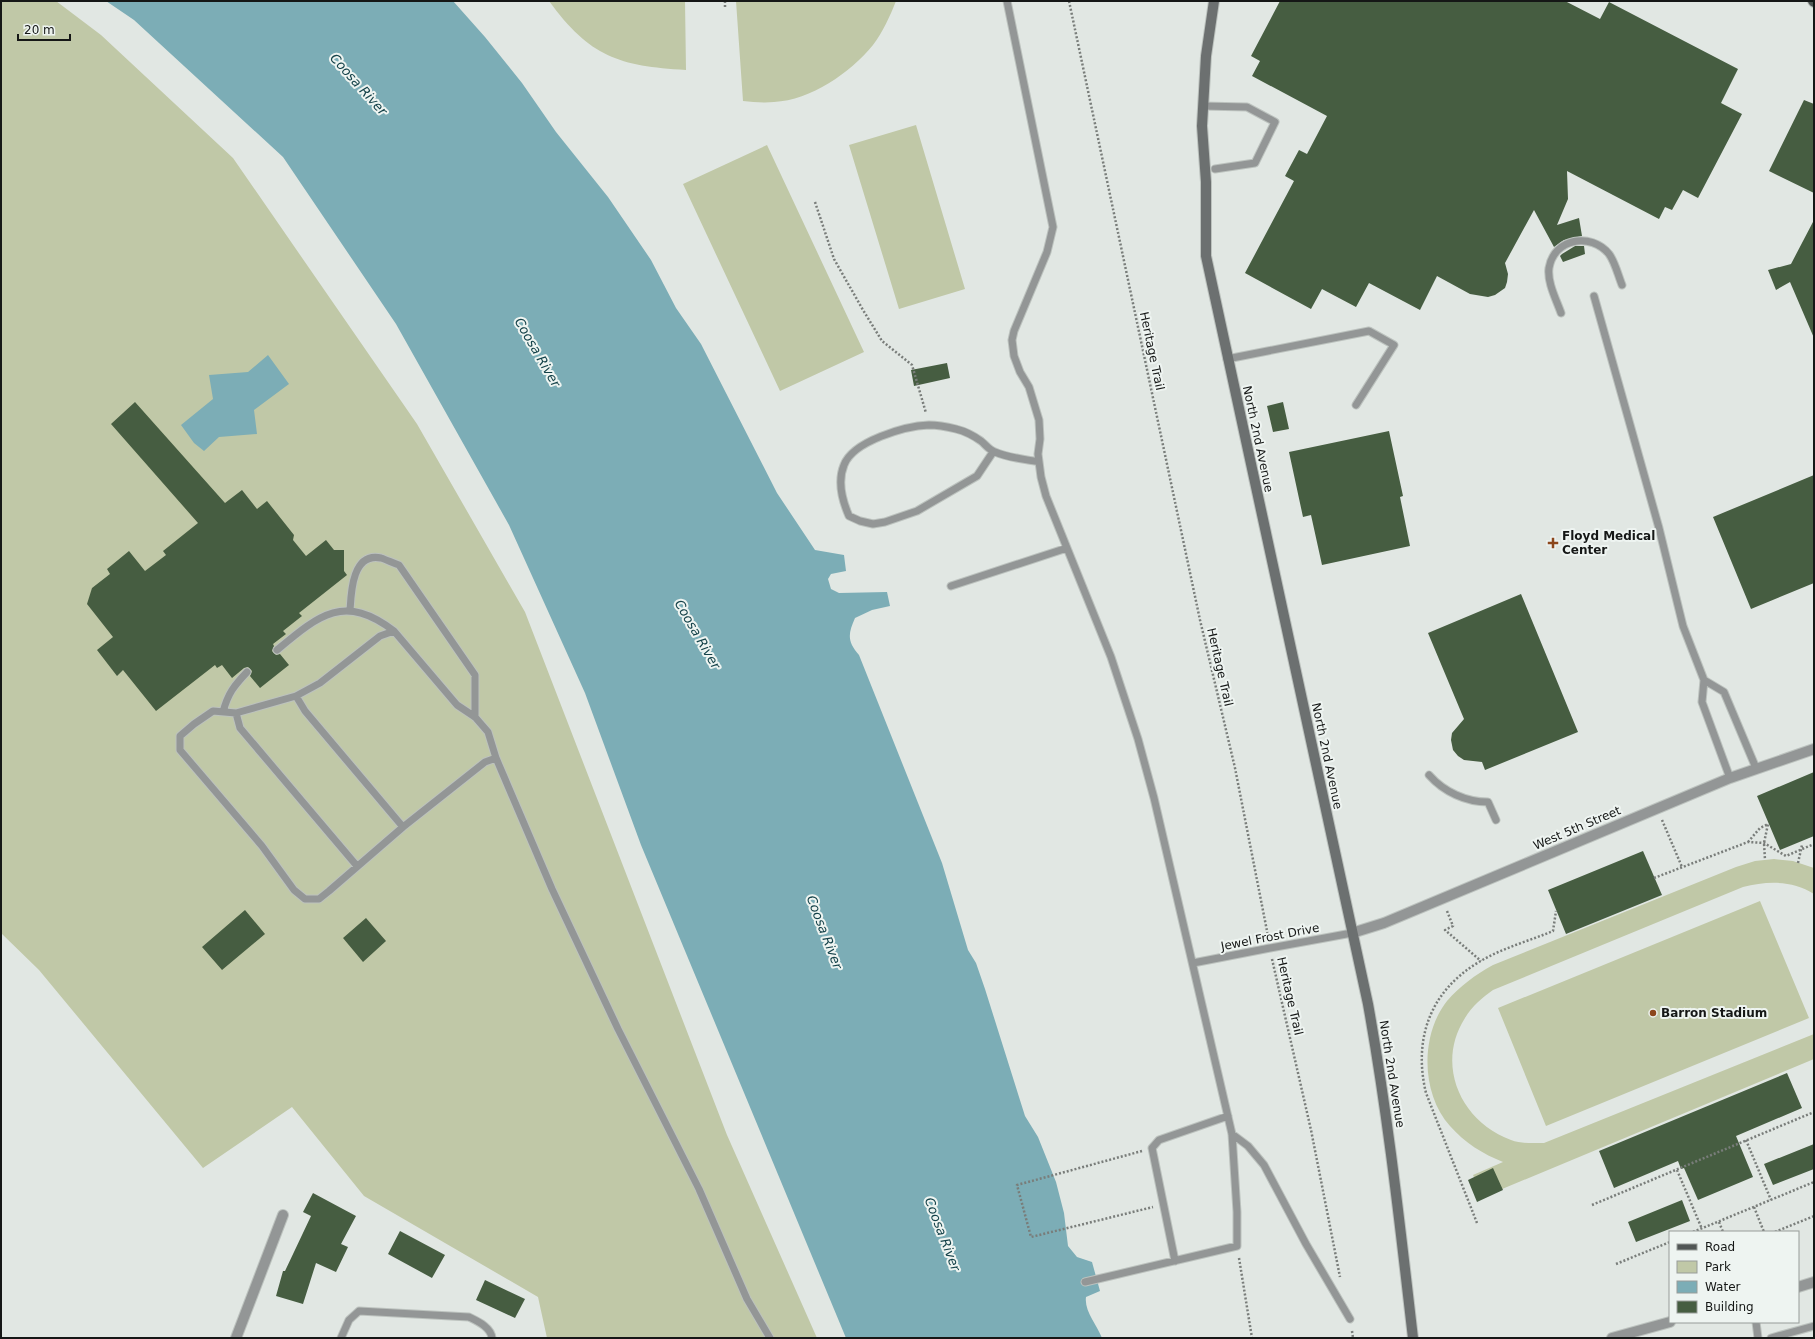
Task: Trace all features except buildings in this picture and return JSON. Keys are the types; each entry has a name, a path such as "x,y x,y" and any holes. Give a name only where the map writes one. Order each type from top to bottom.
{"main road":[{"name":"North 2nd Avenue","path":"1214,1 1206,56 1202,126 1206,182 1206,256 1227,359 1368,1004 1380,1071 1392,1160 1413,1338"}],"street":[{"name":"West 5th Street","path":"1352,933 1384,923 1730,778 1814,749"},
{"path":"236,1338 283,1215"},
{"path":"1799,1287 1814,1284"},
{"path":"1612,1338 1669,1322"}],"lane":[{"path":"1007,1 1053,228 1048,252 1017,320 1012,340 1014,356 1020,372 1029,387 1039,420 1039,462 1046,496 1111,657 1138,739 1154,798 1232,1134 1237,1212 1237,1246 1085,1282"},
{"path":"1203,106 1247,107 1276,122 1255,163 1216,169"},
{"path":"1561,313 1549,276 1549,267 1556,253 1567,243 1580,240 1598,244 1609,254 1622,285"},
{"path":"1594,296 1659,528 1683,626 1704,680 1702,702 1730,778"},
{"path":"1227,359 1369,331 1394,345 1356,405"},
{"path":"993,452 977,476 917,511 885,522 873,524 860,521 849,516 841,491 841,479 844,465 850,455 873,439 894,432 929,425 956,429 981,440 993,452 1039,462"},
{"path":"951,586 1067,548"},
{"path":"350,611 352,584 355,571 367,560 380,558 399,565 475,675 475,717"},
{"path":"277,650 303,628 325,615 350,611 373,617 394,631 457,705 475,717 488,732 496,758 552,890 618,1029 699,1189 747,1299 770,1338"},
{"path":"394,631 380,636 320,682 296,696 236,713 213,711 180,736 180,750 262,846 294,890 305,899 319,899 403,827 485,762 496,758"},
{"path":"224,712 227,696 247,672"},
{"path":"1704,680 1724,692 1756,768"},
{"path":"296,696 305,711 403,827"},
{"path":"236,713 240,728 357,866"},
{"path":"1429,775 1439,785 1452,793 1477,802 1488,802 1496,820"},
{"name":"Jewel Frost Drive","path":"1193,963 1352,933"},
{"path":"1176,1260 1152,1148 1159,1140 1228,1116"},
{"path":"1232,1134 1248,1146 1264,1165 1306,1244 1350,1319"},
{"path":"341,1338 350,1320 359,1311 468,1317 483,1325 492,1335 492,1338"},
{"path":"1756,1323 1758,1338"},
{"path":"1771,1338 1814,1326"}],"path":[{"path":"725,1 725,7"},
{"name":"Heritage Trail","path":"1069,1 1200,620 1235,768 1270,948 1311,1130 1342,1282"},
{"path":"815,202 834,259 863,310 882,341 912,364 929,425"},
{"path":"1657,808 1682,867"},
{"path":"1748,842 1760,828 1768,824 1764,843 1765,860"},
{"path":"1654,878 1748,842 1764,843 1786,856 1802,847 1814,844"},
{"path":"1798,863 1802,847"},
{"path":"1442,899 1454,926 1445,930 1481,961"},
{"path":"1477,1223 1426,1093 1421,1073 1420,1059 1424,1031 1437,1002 1451,984 1481,961 1553,931 1556,911"},
{"path":"1592,1205 1814,1112"},
{"path":"1746,1140 1771,1200"},
{"path":"1152,1148 1017,1185 1031,1237 1163,1205"},
{"path":"1677,1170 1702,1229"},
{"path":"1696,1231 1814,1182"},
{"path":"1754,1207 1764,1231"},
{"path":"1777,1231 1814,1216"},
{"path":"1718,1222 1722,1231"},
{"path":"1616,1264 1669,1242"},
{"path":"1237,1246 1252,1338"},
{"path":"1350,1319 1353,1338"}],"green space":[{"path":"1,1 56,1 101,35 233,158 417,424 525,612 727,1135 817,1338 547,1338 538,1297 364,1196 292,1107 203,1168 39,970 1,933"},
{"path":"549,1 685,1 686,70 642,65 624,61 608,55 578,35"},
{"path":"736,1 896,1 877,40 864,55 841,75 816,90 802,96 774,102 755,102 743,101"},
{"path":"916,125 965,289 899,309 849,145"},
{"path":"767,145 864,352 780,391 683,184"},
{"path":"1774,859 1793,861 1814,868 1814,894 1797,886 1779,883 1743,887 1493,990 1481,999 1471,1010 1456,1036 1452,1054 1453,1073 1458,1090 1467,1106 1478,1120 1493,1132 1511,1140 1523,1143 1544,1143 1814,1034 1814,1059 1483,1197 1473,1175 1503,1162 1475,1147 1462,1138 1450,1126 1440,1113 1429,1081 1428,1047 1432,1030 1438,1015 1447,1001 1468,981 1493,965 1736,867 1755,861"},
{"name":"Barron Stadium","path":"1760,901 1809,1018 1546,1126 1498,1008"}],"water":[{"name":"Coosa River","path":"106,1 453,1 485,37 522,83 556,132 608,197 651,260 676,308 701,344 777,493 815,550 844,555 846,571 831,574 828,579 831,589 839,593 887,592 890,606 872,610 855,618 850,633 852,646 859,655 942,863 968,950 976,963 985,989 1025,1116 1038,1137 1056,1182 1064,1213 1068,1246 1077,1257 1092,1262 1100,1291 1086,1297 1086,1302 1089,1313 1102,1338 846,1338 641,845 585,693 509,525 396,324 283,157 134,20"},
{"path":"268,355 289,384 254,410 257,434 219,437 204,451 194,443 181,425 213,399 209,375 248,372"}],"place":[{"name":"Floyd Medical Center","path":"1553,543"},
{"name":"Barron Stadium","path":"1653,1013"}]}
